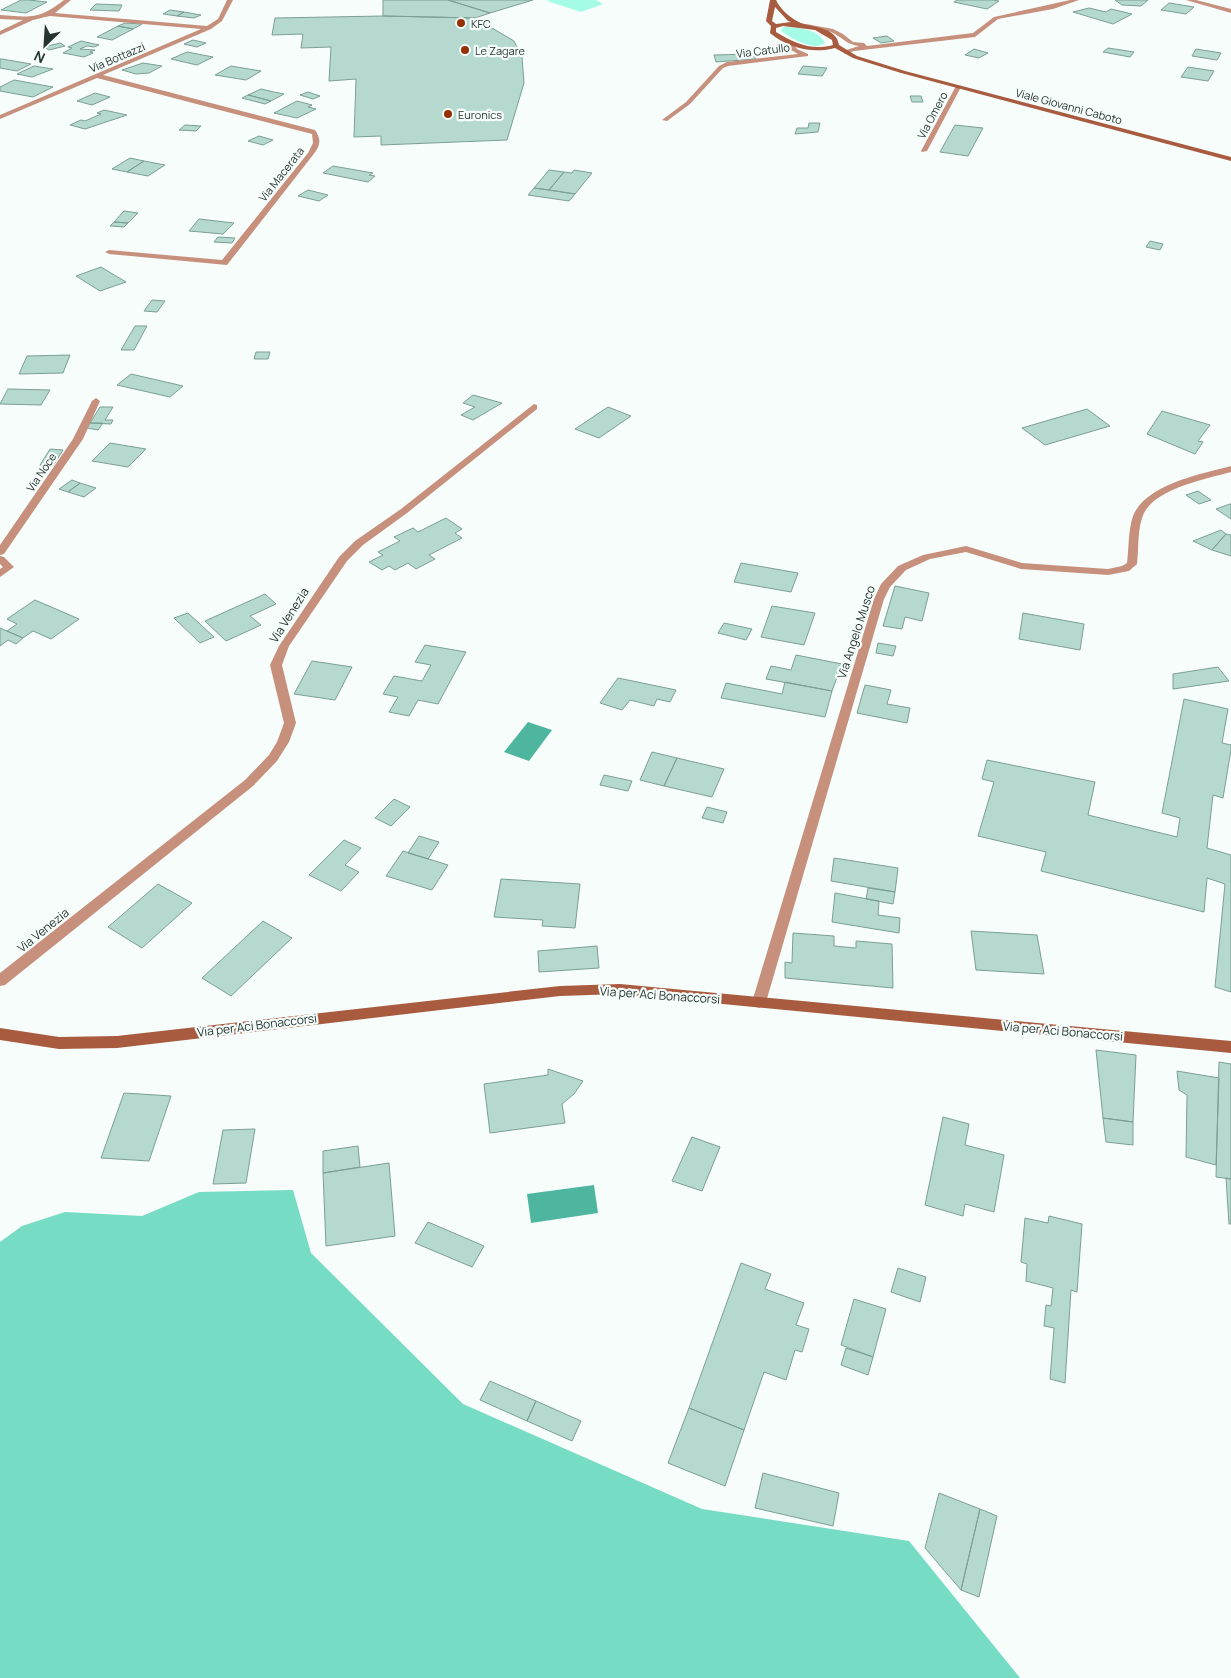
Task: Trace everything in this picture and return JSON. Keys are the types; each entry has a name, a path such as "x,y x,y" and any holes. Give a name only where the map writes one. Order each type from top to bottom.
{"main road":[{"path":"773,1 790,20 831,35 843,55"},
{"path":"773,1 769,21 774,26"},
{"path":"774,26 782,24 804,26"},
{"path":"774,26 773,33 792,44 827,55"},
{"path":"811,49 828,49 836,46"},
{"name":"Viale Giovanni Caboto","path":"843,55 1231,159"},
{"name":"Via per Aci Bonaccorsi","path":"0,1034 59,1043 117,1042 560,990 620,989 1231,1047"}],"street":[{"path":"50,14 68,0"},
{"name":"Via Bottazzi","path":"0,117 209,28 220,20 230,0"},
{"path":"843,55 853,49 974,35 981,32 990,21 996,18 1053,7 1076,0"},
{"path":"1189,0 1231,11"},
{"path":"0,33 31,19 50,14 209,28"},
{"path":"0,17 31,19"},
{"path":"804,26 831,29 847,38 851,44 882,46"},
{"name":"Via Catullo","path":"665,120 688,103 721,67 728,64 806,55 794,50 792,44"},
{"name":"Via Macerata","path":"98,76 313,131 317,144 224,263 109,252"},
{"name":"Via Omero","path":"924,151 958,87"},
{"name":"Via Noce","path":"0,552 78,439 96,401"},
{"name":"Via Venezia","path":"0,981 249,783 273,758 283,742 290,722 276,665 284,646 343,559 359,543 404,511 534,407"},
{"name":"Via Angelo Musco","path":"759,1002 879,599 885,586 902,568 927,557 966,549 1021,566 1108,572 1125,570 1132,564 1138,515 1143,506 1170,488 1231,469"},
{"path":"0,559 9,567 0,574"}],"shaded area":[{"path":"596,0 603,4 581,12 547,1"},
{"path":"783,27 814,32 825,43 814,46 802,43 781,31"},
{"path":"528,722 552,730 529,761 504,752"},
{"path":"594,1185 598,1213 531,1223 527,1194"},
{"path":"293,1190 311,1253 463,1404 702,1509 909,1541 1020,1678 0,1678 0,1242 22,1226 65,1212 142,1216 199,1192"}],"building":[{"path":"21,0 47,2 26,13 1,10"},
{"path":"383,0 448,0 490,13 475,18 383,16"},
{"path":"448,0 533,0 490,13"},
{"path":"957,0 999,1 987,9 954,2"},
{"path":"1115,0 1148,0 1141,6 1122,5"},
{"path":"1169,3 1194,7 1186,14 1161,10"},
{"path":"96,4 122,5 119,11 90,10"},
{"path":"1089,8 1106,12 1111,9 1132,14 1113,24 1073,12"},
{"path":"170,10 184,12 177,16 163,14"},
{"path":"184,12 201,15 194,18 177,16"},
{"path":"383,16 475,18 514,41 522,57 524,83 507,140 381,145 381,136 354,137 356,79 329,81 331,47 301,48 303,34 272,35 275,18"},
{"path":"125,23 142,24 133,29 118,26"},
{"path":"118,26 133,29 112,40 97,37"},
{"path":"887,36 894,41 881,43 873,38"},
{"path":"193,40 206,43 197,47 184,44"},
{"path":"81,41 99,45 80,49 95,50 84,57 63,53 72,48 68,47"},
{"path":"60,43 65,46 49,50 44,47"},
{"path":"1108,48 1134,52 1130,57 1103,52"},
{"path":"974,49 988,53 979,58 965,55"},
{"path":"1196,49 1221,53 1217,60 1192,56"},
{"path":"187,52 213,57 197,65 171,59"},
{"path":"752,54 756,59 716,62 714,55"},
{"path":"0,59 31,64 17,71 0,68"},
{"path":"143,63 162,66 149,73 136,74 122,70"},
{"path":"34,66 53,69 32,77 17,74"},
{"path":"231,66 261,71 246,80 215,75"},
{"path":"803,66 827,68 822,76 798,74"},
{"path":"1188,67 1214,71 1208,81 1181,77"},
{"path":"14,80 53,87 33,97 0,91 0,87"},
{"path":"261,89 284,94 271,101 248,95"},
{"path":"308,92 320,96 313,99 300,95"},
{"path":"95,93 110,97 92,105 77,101"},
{"path":"248,95 271,101 265,104 242,98"},
{"path":"910,96 921,96 923,102 912,102"},
{"path":"297,101 312,105 308,107 316,109 297,118 274,113"},
{"path":"104,110 127,115 85,129 70,125 101,114 97,113"},
{"path":"809,123 820,123 818,132 795,134 797,128 808,128"},
{"path":"185,125 201,126 196,131 179,130"},
{"path":"955,125 983,128 968,156 940,152"},
{"path":"259,136 273,140 263,145 248,141"},
{"path":"130,158 144,161 127,172 112,169"},
{"path":"144,161 165,165 148,176 127,172"},
{"path":"333,166 373,173 369,175 375,176 368,182 323,173"},
{"path":"549,170 564,172 549,190 534,188"},
{"path":"574,170 592,173 575,194 549,190 564,172 572,173"},
{"path":"534,188 575,194 569,201 528,195"},
{"path":"308,190 328,195 319,201 298,196"},
{"path":"124,211 138,213 128,223 114,222"},
{"path":"199,219 234,223 223,234 189,231"},
{"path":"114,222 128,223 124,227 110,226"},
{"path":"218,237 235,238 232,243 214,242"},
{"path":"1150,241 1163,244 1160,250 1146,247"},
{"path":"101,267 126,282 100,291 76,276"},
{"path":"152,300 165,301 157,312 144,311"},
{"path":"135,326 147,326 134,350 121,350"},
{"path":"256,352 270,352 268,359 254,359"},
{"path":"70,355 63,373 19,374 27,356"},
{"path":"131,374 183,386 170,397 117,385"},
{"path":"8,389 50,390 41,405 0,404"},
{"path":"473,395 502,403 473,420 461,415 475,407 463,403"},
{"path":"100,407 113,407 105,420 113,420 111,424 90,423"},
{"path":"608,407 631,416 599,438 575,429"},
{"path":"1087,409 1110,426 1045,445 1022,428"},
{"path":"1162,411 1210,425 1198,441 1203,442 1195,454 1147,434"},
{"path":"90,423 103,423 98,430 87,428"},
{"path":"110,443 146,449 128,467 92,461"},
{"path":"50,449 63,450 53,466 40,465"},
{"path":"72,480 80,483 68,492 59,489"},
{"path":"80,483 96,488 84,497 68,492"},
{"path":"1198,491 1211,500 1199,504 1186,495"},
{"path":"1231,504 1231,519 1216,509"},
{"path":"446,518 462,529 455,533 462,538 429,555 435,559 416,569 408,563 395,570 389,566 382,570 369,562 383,555 378,552 400,541 394,537 413,528 418,532"},
{"path":"1221,530 1226,534 1212,550 1193,541"},
{"path":"1226,534 1231,535 1231,556 1212,550"},
{"path":"741,563 798,573 791,592 734,582"},
{"path":"895,586 929,593 922,621 905,617 902,629 883,626"},
{"path":"265,594 276,604 250,616 261,625 226,641 205,621"},
{"path":"35,600 79,619 51,639 33,631 23,638 7,631 17,624 7,619"},
{"path":"772,606 815,613 804,645 761,637"},
{"path":"188,613 214,637 200,643 174,618"},
{"path":"1023,613 1084,624 1080,650 1019,639"},
{"path":"724,623 752,629 746,640 718,633"},
{"path":"0,628 23,638 16,644 8,640 0,646"},
{"path":"878,643 896,646 893,656 876,653"},
{"path":"425,645 466,652 438,704 418,700 409,716 389,712 398,697 383,694 394,676 422,681 431,665 415,662"},
{"path":"796,655 842,664 832,691 766,679 771,666 791,670"},
{"path":"312,661 352,667 335,700 294,694"},
{"path":"1218,667 1229,681 1173,689 1173,674"},
{"path":"618,678 676,690 670,702 657,699 654,706 630,700 622,710 600,703"},
{"path":"785,682 832,691 825,717 721,698 726,683 782,694"},
{"path":"865,685 891,690 887,704 910,708 907,723 857,713"},
{"path":"1184,699 1228,709 1222,743 1231,745 1231,750 1223,798 1213,795 1207,848 1231,855 1231,992 1215,987 1225,884 1207,878 1204,912 1041,871 1046,852 978,836 994,782 982,779 987,760 1095,782 1088,815 1177,837 1180,818 1162,813"},
{"path":"652,752 677,758 664,786 640,780"},
{"path":"677,758 724,769 712,797 664,786"},
{"path":"604,775 632,781 628,791 600,785"},
{"path":"394,799 410,807 391,826 375,818"},
{"path":"707,807 727,812 723,823 702,818"},
{"path":"419,836 439,842 428,859 408,853"},
{"path":"344,840 361,848 345,865 359,872 341,891 309,875"},
{"path":"403,851 448,865 432,890 386,876"},
{"path":"834,858 898,868 895,892 831,881"},
{"path":"501,879 580,884 575,928 542,926 543,920 494,917"},
{"path":"158,884 192,903 142,948 108,927"},
{"path":"868,888 895,892 893,904 866,899"},
{"path":"835,893 879,901 878,915 900,918 899,933 832,922"},
{"path":"263,921 292,938 231,996 202,978"},
{"path":"971,931 1037,935 1044,974 976,970"},
{"path":"793,933 834,936 834,946 856,948 856,941 892,944 893,988 785,978 785,962 792,963"},
{"path":"597,946 599,968 539,972 538,951"},
{"path":"1096,1050 1136,1055 1133,1122 1103,1118"},
{"path":"1219,1062 1231,1064 1231,1179 1216,1177"},
{"path":"548,1069 583,1081 574,1094 562,1104 565,1123 490,1133 484,1084 548,1075"},
{"path":"1177,1071 1219,1078 1216,1165 1186,1157 1187,1095 1179,1090"},
{"path":"124,1093 171,1096 149,1161 101,1158"},
{"path":"943,1117 969,1124 965,1145 1004,1155 994,1212 965,1204 963,1216 925,1205"},
{"path":"1103,1118 1133,1122 1133,1145 1106,1142"},
{"path":"255,1129 246,1183 213,1184 223,1130"},
{"path":"692,1137 720,1147 702,1191 672,1181"},
{"path":"358,1146 360,1167 323,1173 323,1151"},
{"path":"389,1163 395,1236 326,1246 323,1173"},
{"path":"1226,1178 1231,1179 1231,1224 1229,1224"},
{"path":"1049,1216 1082,1224 1077,1292 1071,1290 1065,1383 1050,1379 1054,1328 1044,1326 1046,1305 1051,1306 1053,1288 1026,1281 1027,1264 1021,1262 1025,1218 1048,1223"},
{"path":"428,1222 484,1246 472,1267 415,1243"},
{"path":"741,1263 771,1274 765,1289 804,1303 796,1325 809,1329 802,1352 795,1350 786,1380 764,1372 744,1430 689,1408"},
{"path":"898,1268 926,1277 920,1302 891,1292"},
{"path":"854,1299 886,1309 873,1357 841,1345"},
{"path":"846,1348 873,1357 868,1375 841,1365"},
{"path":"490,1381 536,1401 527,1421 480,1400"},
{"path":"536,1401 581,1421 572,1441 527,1421"},
{"path":"689,1408 744,1430 725,1486 668,1463"},
{"path":"763,1473 839,1493 833,1526 755,1508"},
{"path":"939,1493 980,1509 961,1590 925,1548"},
{"path":"980,1509 997,1516 979,1597 961,1590"}],"place":[{"name":"KFC","path":"461,23"},
{"name":"Le Zagare","path":"465,50"},
{"name":"Euronics","path":"448,114"}]}
